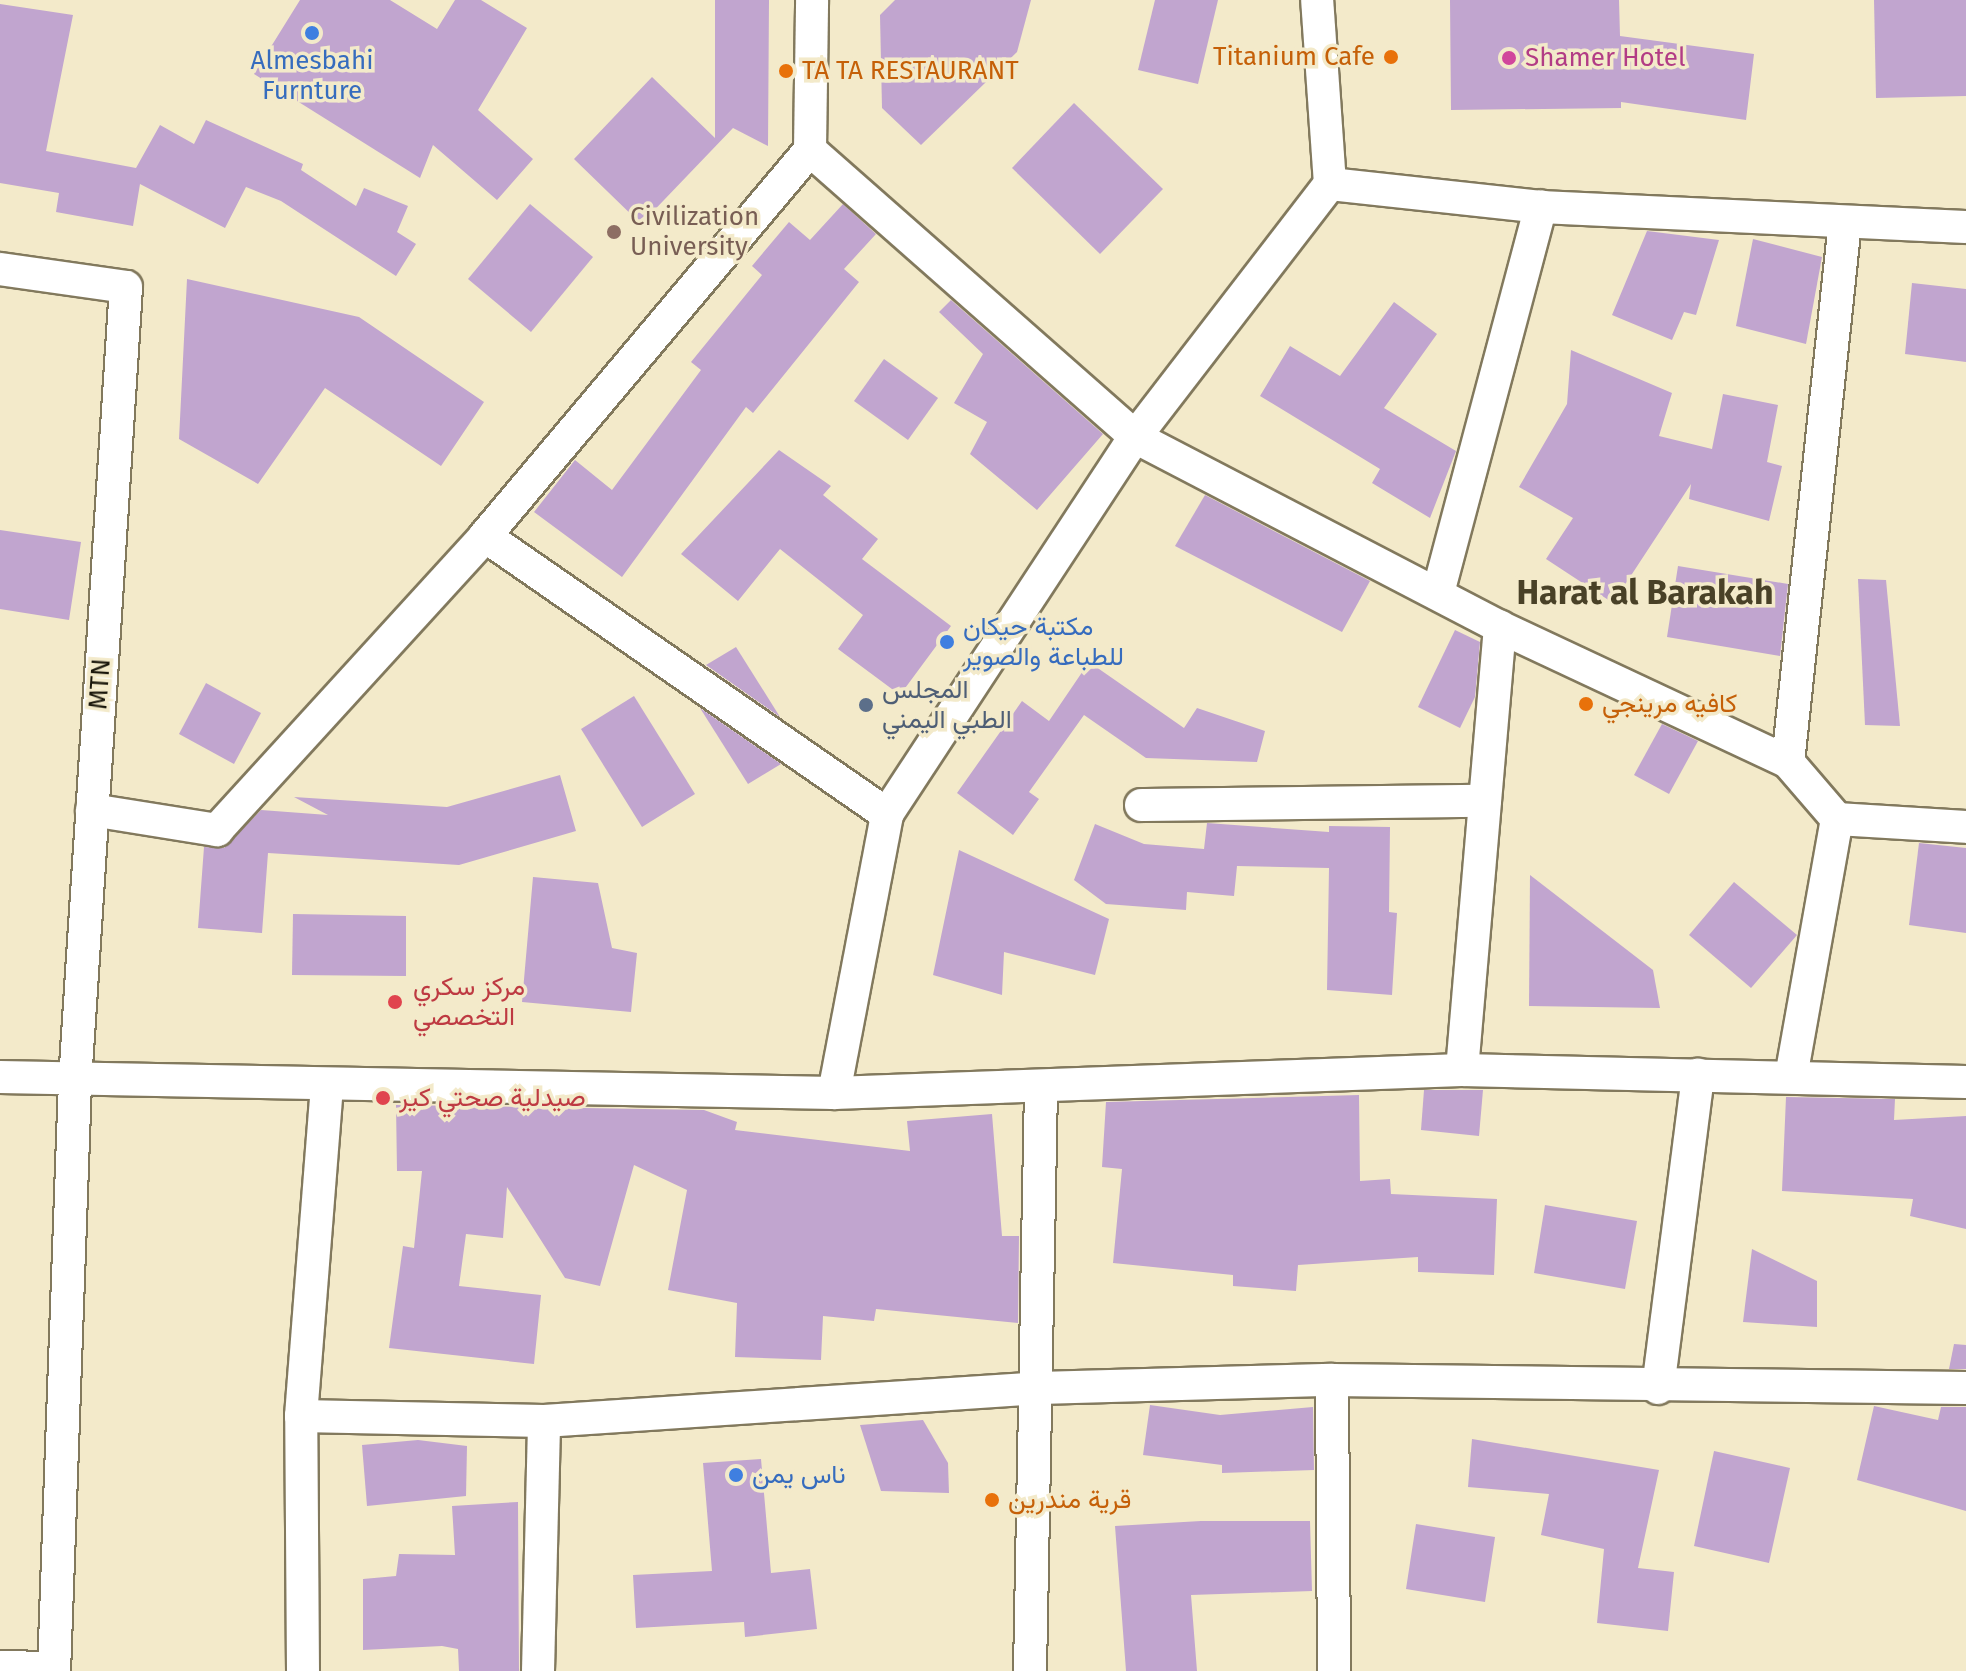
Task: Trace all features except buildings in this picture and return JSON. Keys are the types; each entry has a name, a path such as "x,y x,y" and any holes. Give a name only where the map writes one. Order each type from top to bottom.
{"street":[{"path":"92,810 217,830 485,536 810,150 812,0"},
{"path":"834,1093 887,814 1135,437 1330,184 1317,0"},
{"path":"810,150 1135,437 1500,627 1788,762 1837,819 1966,827"},
{"path":"1330,184 1541,207 1966,227"},
{"path":"1438,593 1541,207"},
{"path":"1788,762 1845,222"},
{"name":"MTN","path":"0,269 126,287 75,1082 54,1670"},
{"path":"485,536 887,814"},
{"path":"1462,1070 1500,627"},
{"path":"1141,805 1485,801"},
{"path":"1791,1077 1837,819"},
{"path":"0,1077 75,1082 834,1093 1041,1089 1462,1070 1966,1082"},
{"path":"1658,1388 1698,1075"},
{"path":"303,1671 301,1416 327,1085"},
{"path":"1030,1671 1039,1388 1041,1089"},
{"path":"1332,1380 1334,1671"},
{"path":"301,1416 544,1421 1039,1388 1332,1380 1658,1388 1966,1388"},
{"path":"538,1671 544,1421"},
{"path":"0,1667 54,1670"}],"place":[{"name":"Almesbahi Furnture","path":"312,33"},
{"name":"Titanium Cafe","path":"1391,57"},
{"name":"Shamer Hotel","path":"1509,58"},
{"name":"TA TA RESTAURANT","path":"786,71"},
{"name":"Civilization University","path":"614,232"},
{"name":"مكتبة حيكان للطباعة والصوير","path":"947,642"},
{"name":"كافيه مرينجي","path":"1586,704"},
{"name":"المجلس الطبي اليمني","path":"866,705"},
{"name":"مركز سكري التخصصي","path":"395,1002"},
{"name":"صيدلية صحتي كير","path":"383,1098"},
{"name":"ناس يمن","path":"736,1475"},
{"name":"قرية مندرين","path":"992,1500"}],"district":[{"name":"Harat al Barakah","path":"1645,593"}]}
